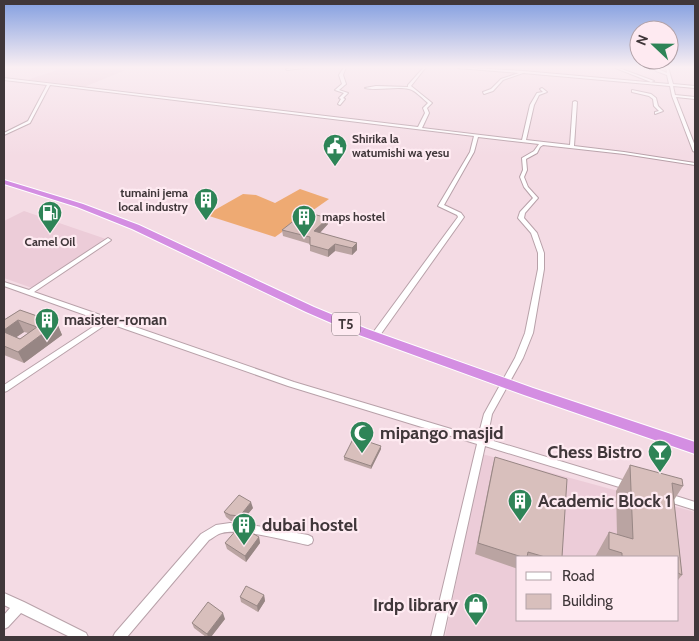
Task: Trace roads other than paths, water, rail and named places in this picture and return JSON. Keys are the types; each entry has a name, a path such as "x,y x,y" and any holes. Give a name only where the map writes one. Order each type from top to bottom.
{"highway":[{"name":"T5","path":"4,182 72,203 132,226 329,317 375,336 503,384 695,448"}],"street":[{"path":"4,134 29,122 42,97"},
{"path":"155,97 542,143 695,164"},
{"path":"340,104 342,97"},
{"path":"419,129 427,113 425,108 430,102 422,97"},
{"path":"524,141 532,105 536,97"},
{"path":"652,97 655,99 656,106 661,111 656,113"},
{"path":"674,97 695,151"},
{"path":"572,147 575,102"},
{"path":"375,336 460,218 459,214 441,206 472,152 476,136"},
{"path":"438,637 488,414 519,358 529,333 541,270 541,253 534,233 521,218 521,215 536,198 522,181 522,177 525,170 524,158 536,152 542,143"},
{"path":"29,292 108,240"},
{"path":"5,286 29,292 291,384 639,490"},
{"path":"4,389 108,320"},
{"path":"658,495 695,506"},
{"path":"119,637 205,537 216,530 236,528 308,540"},
{"path":"4,599 82,637"},
{"path":"4,623 20,606"}],"place":[{"name":"Shirika la watumishi wa yesu","path":"335,167"},
{"name":"tumaini jema local industry","path":"206,221"},
{"name":"Camel Oil","path":"50,234"},
{"name":"maps hostel","path":"304,238"},
{"name":"masister-roman","path":"47,341"},
{"name":"mipango masjid","path":"362,454"},
{"name":"Chess Bistro","path":"660,473"},
{"name":"Academic Block 1","path":"520,522"},
{"name":"dubai hostel","path":"244,546"},
{"name":"Irdp library","path":"476,626"}]}
